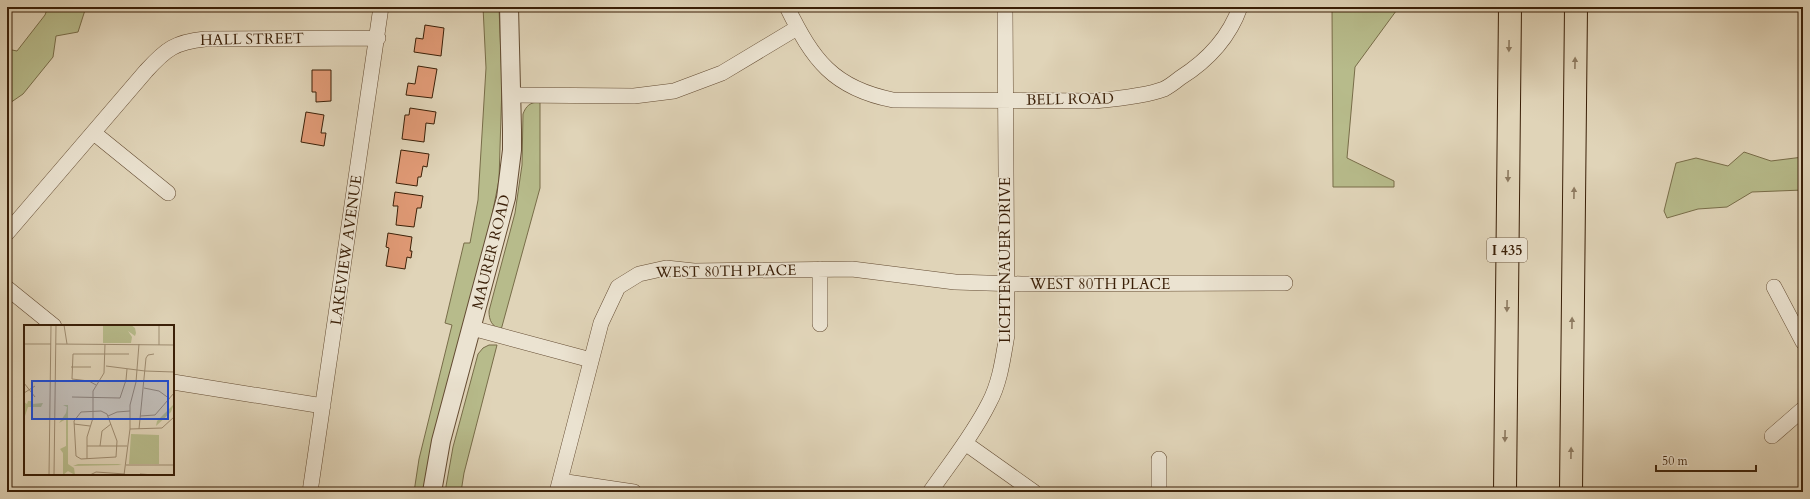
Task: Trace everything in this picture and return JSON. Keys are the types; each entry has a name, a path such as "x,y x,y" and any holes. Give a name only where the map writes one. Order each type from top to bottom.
{"highway":[{"name":"I 435","path":"1505,492 1510,7"},
{"path":"1571,492 1576,7"}],"street":[{"name":"LAKEVIEW AVENUE","path":"310,492 378,38 381,7"},
{"name":"MAURER ROAD","path":"432,492 441,441 506,198 512,150 509,7"},
{"name":"BELL ROAD","path":"787,7 797,28 824,67 836,78 863,92 893,100 1095,101 1123,98 1164,88 1196,68 1214,51 1236,19 1240,7"},
{"name":"LICHTENAUER DRIVE","path":"930,492 965,443 990,402 1002,365 1007,335 1005,7"},
{"path":"511,95 634,96 674,91 690,86 722,72 797,28"},
{"name":"HALL STREET","path":"7,233 160,56 172,47 186,41 224,38 378,38"},
{"path":"94,133 168,192"},
{"name":"WEST 80TH PLACE","path":"559,487 601,323 618,287 639,274 666,268 694,271 852,269 955,282 1006,284 1284,283"},
{"path":"820,269 820,324"},
{"path":"1774,287 1803,342"},
{"path":"7,288 53,325"},
{"path":"472,328 591,360"},
{"path":"174,382 323,406"},
{"path":"1772,436 1803,409"},
{"path":"965,443 1034,492"},
{"path":"1159,458 1159,492"},
{"path":"559,487 634,492"}],"green space":[{"path":"48,7 86,7 78,32 56,36 53,57 23,94 7,105 7,49 17,51 45,15"},
{"path":"483,7 499,7 502,84 499,180 488,235 423,492 414,492 419,459 452,325 445,323 464,243 470,243 478,200 486,68"},
{"path":"1332,7 1399,7 1355,67 1347,158 1394,181 1394,187 1333,187"},
{"path":"540,102 540,188 501,330 495,327 492,323 489,311 515,213 522,165 523,114 529,105"},
{"path":"1744,152 1771,161 1803,157 1803,190 1752,192 1727,207 1698,209 1667,218 1664,211 1676,163 1696,158 1728,166"},
{"path":"489,345 497,345 464,473 461,492 445,492 453,447 478,354 483,348"}],"building":[{"path":"420,7 433,7 433,11 420,11"},
{"path":"425,25 444,28 441,56 414,52 416,38 423,39"},
{"path":"418,66 437,69 432,98 406,95 408,83 415,84"},
{"path":"312,70 331,70 331,101 316,102 316,92 312,92"},
{"path":"410,108 436,112 434,124 426,123 424,142 402,139 405,115 409,115"},
{"path":"306,112 324,115 321,133 326,133 324,146 301,142"},
{"path":"401,150 429,154 427,167 423,166 421,177 418,177 417,186 396,183"},
{"path":"395,192 423,196 421,208 417,208 414,227 396,225 398,206 393,206"},
{"path":"388,233 412,237 410,251 412,251 411,258 407,257 405,269 386,266 389,248 386,247"}]}
